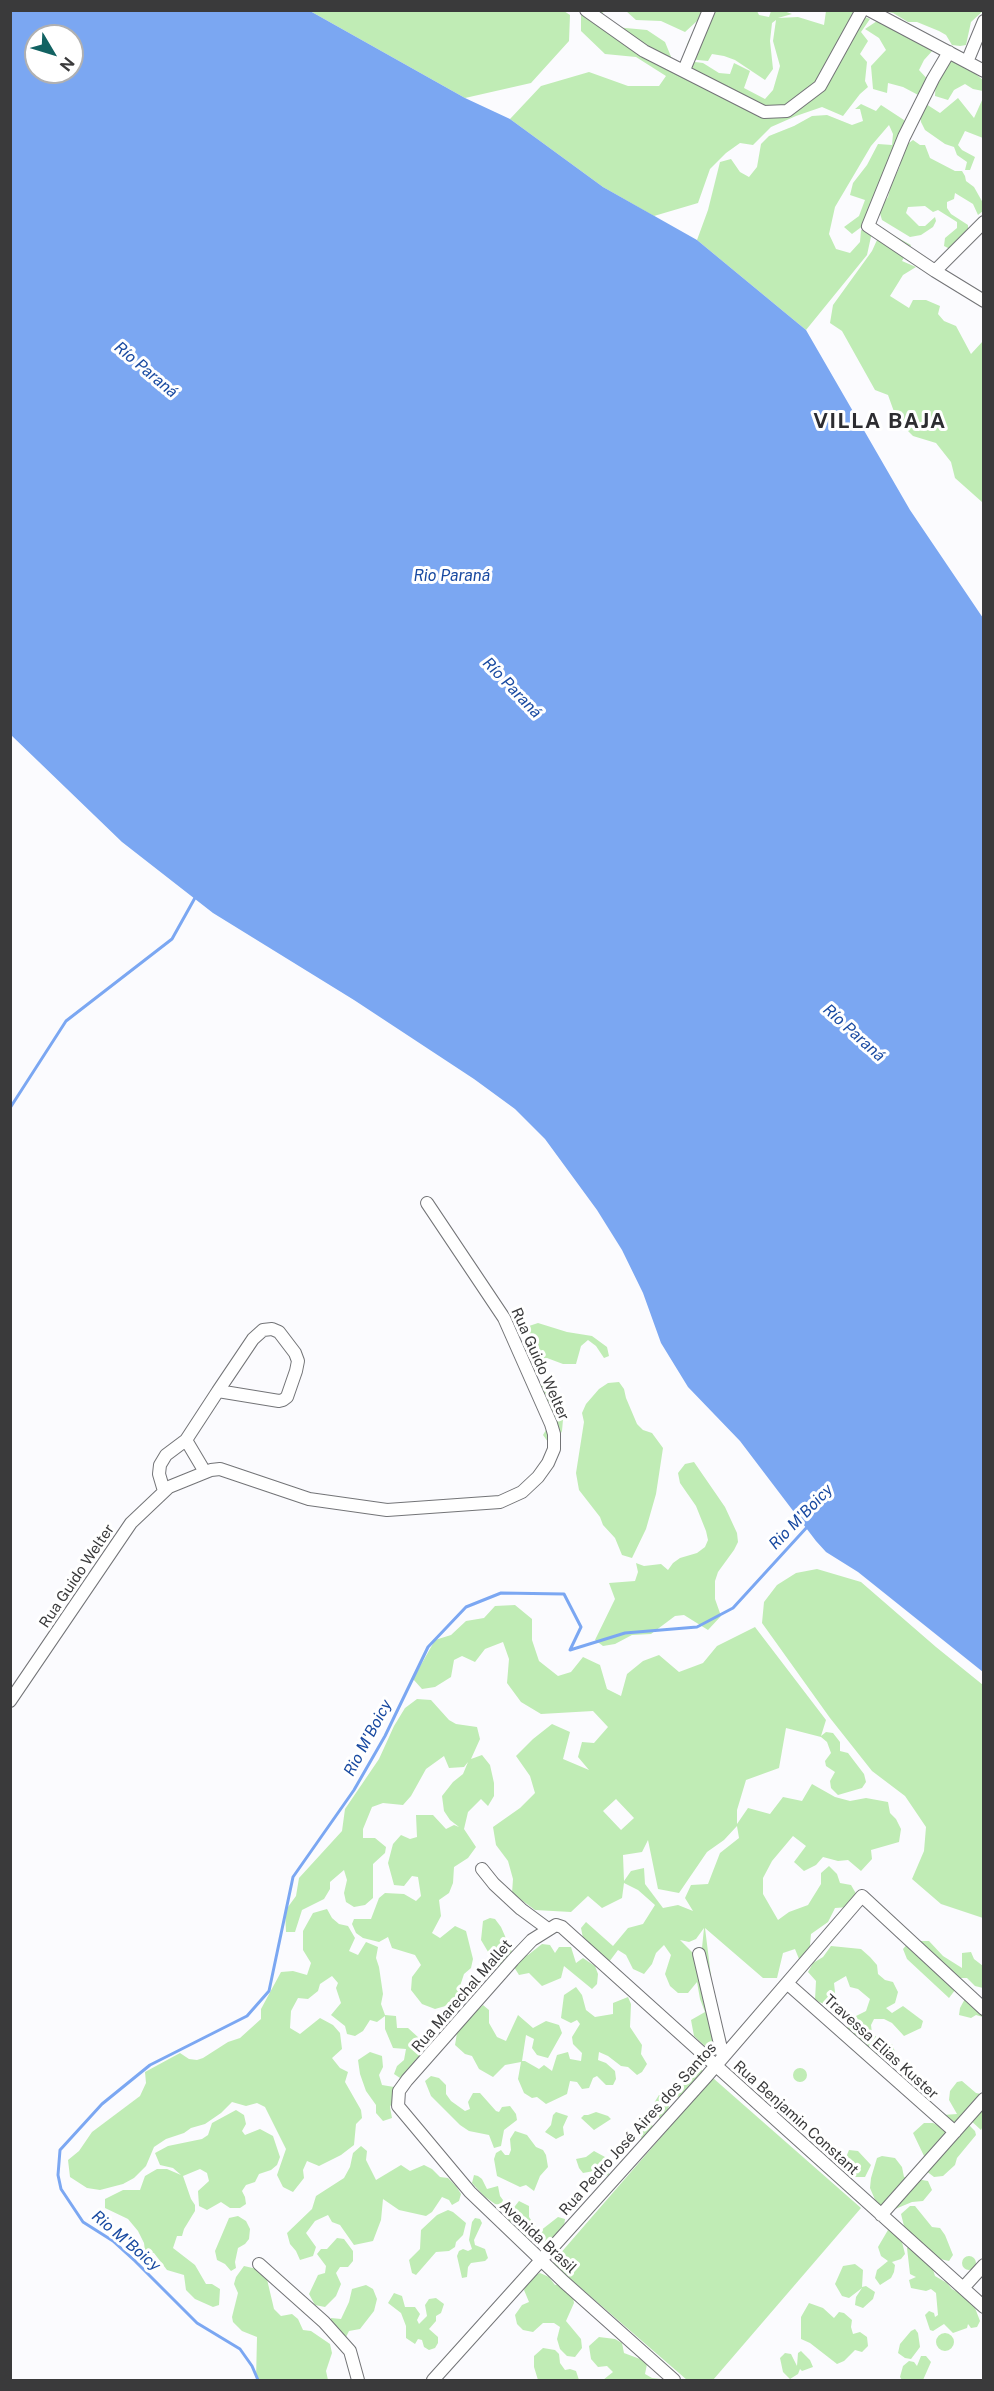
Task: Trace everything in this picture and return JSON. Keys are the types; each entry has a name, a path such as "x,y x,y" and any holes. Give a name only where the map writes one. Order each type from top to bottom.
{"street":[{"path":"586,10 644,51 764,112 787,111 820,86 862,10"},
{"path":"684,70 709,10"},
{"path":"869,10 984,71"},
{"path":"967,62 984,21"},
{"path":"949,52 918,106 868,222 871,228 934,272 984,301"},
{"path":"934,272 984,222"},
{"name":"Rua Guido Welter","path":"10,1701 131,1523 164,1491 205,1472 220,1469 309,1499 387,1509 501,1502 522,1492 537,1477 548,1463 554,1449 551,1424 504,1318 427,1203"},
{"path":"164,1491 159,1474 160,1465 166,1455 186,1440 218,1391 253,1339 263,1330 272,1329 279,1332 295,1353 298,1361 297,1371 287,1397 283,1400 218,1391"},
{"path":"186,1440 205,1472"},
{"path":"482,1869 520,1909 548,1929"},
{"name":"Rua Pedro José Aires dos Santos","path":"433,2380 719,2062 862,1896 984,2009"},
{"name":"Rua Benjamin Constant","path":"548,1929 556,1925 562,1927 719,2062 881,2215 984,2307"},
{"name":"Rua Marechal Mallet","path":"397,2101 399,2091 407,2080 513,1960 532,1940 548,1929"},
{"path":"699,1954 719,2062"},
{"name":"Travessa Elias Kuster","path":"788,1984 955,2132"},
{"path":"881,2215 984,2099"},
{"name":"Avenida Brasil","path":"397,2101 416,2128 470,2192 540,2260 674,2380"},
{"path":"259,2264 316,2315 350,2351 358,2380"},
{"path":"963,2288 984,2265"}],"green space":[{"path":"310,11 564,11 570,15 569,41 531,83 465,98"},
{"path":"581,11 604,11 601,15 615,27 647,30 665,42 674,64 687,61 703,63 719,73 730,74 734,63 750,71 744,88 765,99 773,90 780,66 773,41 776,20 772,23 770,41 773,69 765,80 735,60 724,56 712,54 708,61 688,59 684,56 688,42 698,25 711,11 757,11 759,15 769,17 771,11 784,11 792,14 778,18 798,17 824,25 826,11 850,11 870,19 861,32 868,41 860,54 867,62 865,81 868,87 843,116 822,107 771,127 753,145 740,143 710,169 698,203 654,216 603,187 510,119 541,86 589,72 628,86 659,86 666,76 636,57 605,54 581,31"},
{"path":"626,11 708,11 685,32 661,21 636,20"},
{"path":"884,11 983,11 971,22 966,45 960,46 952,45 946,35 939,31 917,22 908,22 893,13"},
{"path":"877,21 934,49 919,70 931,83 922,97 903,87 888,83 887,93 873,89 871,66 886,50 879,38 865,29"},
{"path":"951,60 961,62 983,80 983,91 965,84 954,90 948,100 935,96 936,76"},
{"path":"958,98 974,118 983,98 983,138 965,131 958,145 975,157 970,170 965,170 967,162 957,155 954,147 945,144 925,130 921,122 920,114 926,104 940,113"},
{"path":"861,104 876,111 881,105 904,120 909,136 906,145 913,140 920,145 925,145 930,158 955,171 962,171 966,181 974,187 983,203 983,211 978,215 973,204 955,193 954,199 947,202 947,208 951,214 968,225 968,231 952,250 944,246 945,238 957,228 957,222 938,210 933,212 925,206 908,207 906,213 919,226 925,226 935,217 936,221 933,227 921,235 910,237 882,220 879,210 888,197 900,166 901,155 868,222 852,234 844,227 859,216 865,200 850,195 853,183 867,165 878,144 892,145 893,134 889,125 871,146 835,207 829,234 836,249 850,253 860,242 861,230 872,232 867,255 806,330 697,240 708,210 720,162 731,159 740,172 749,177 757,167 761,144 769,136 812,116 827,115 852,125 863,121 860,109 855,109"},
{"path":"882,229 911,245 902,261 916,267 903,275 890,296 909,308 913,300 926,300 940,306 938,314 944,321 956,326 971,354 983,341 983,506 982,502 955,478 951,462 936,443 913,436 897,420 888,395 875,390 842,331 830,323 833,305 872,251"},
{"path":"538,1323 567,1332 592,1336 607,1347 609,1356 604,1358 596,1346 588,1340 581,1346 576,1364 563,1364 547,1358 533,1359 527,1353 525,1339 529,1326"},
{"path":"546,1378 563,1399 562,1431 555,1445 548,1442 543,1435 550,1423 538,1386"},
{"path":"619,1382 624,1389 637,1424 643,1430 652,1433 663,1448 656,1494 646,1529 632,1558 622,1555 615,1538 579,1490 576,1473 584,1422 582,1413 586,1404 599,1389 608,1383"},
{"path":"694,1462 725,1507 737,1533 738,1542 718,1572 715,1581 715,1599 721,1616 708,1630 684,1615 675,1616 651,1634 632,1635 615,1644 603,1646 595,1640 615,1599 609,1583 635,1581 638,1572 636,1563 644,1566 661,1564 668,1570 680,1558 697,1553 705,1547 708,1540 706,1531 696,1506 680,1483 678,1473 685,1464"},
{"path":"817,1569 861,1582 983,1685 983,1918 941,1904 912,1879 924,1851 926,1827 905,1796 872,1771 830,1718 762,1623 764,1602 777,1585 796,1573"},
{"path":"515,1605 532,1619 532,1640 539,1661 558,1676 571,1672 583,1657 600,1665 607,1689 621,1696 627,1674 643,1661 659,1655 679,1672 703,1663 717,1646 755,1627 826,1720 821,1736 826,1732 833,1733 840,1742 840,1751 848,1753 864,1774 866,1782 862,1788 838,1795 831,1788 830,1781 835,1772 826,1766 825,1761 831,1753 827,1742 821,1737 786,1728 779,1768 746,1780 737,1810 737,1824 748,1808 770,1814 783,1797 802,1801 812,1784 835,1797 850,1801 866,1798 888,1802 890,1813 901,1829 899,1842 871,1850 872,1859 861,1871 848,1860 838,1861 823,1857 816,1865 804,1871 794,1862 806,1846 793,1836 772,1861 763,1878 763,1894 778,1920 789,1912 808,1905 821,1884 821,1873 829,1866 837,1874 840,1883 851,1885 858,1897 849,1907 835,1908 828,1922 811,1934 809,1956 799,1959 795,1949 783,1953 777,1978 763,1978 705,1928 717,2024 717,2053 709,2050 694,2036 691,2020 705,2012 697,1982 688,1993 678,1993 670,1986 665,1974 671,1955 664,1945 656,1953 652,1964 644,1974 633,1969 626,1955 618,1950 609,1962 583,1938 581,1928 586,1922 613,1946 628,1928 643,1924 655,1905 638,1890 624,1883 622,1898 602,1908 588,1896 571,1912 535,1910 512,1893 513,1879 508,1861 496,1845 493,1827 520,1808 535,1793 530,1776 516,1756 552,1724 570,1732 563,1759 589,1770 578,1757 582,1742 594,1743 608,1727 593,1711 541,1714 521,1702 507,1683 509,1659 503,1642 485,1649 475,1662 462,1656 454,1660 451,1677 435,1687 422,1689 413,1679 435,1640 451,1635 466,1621 484,1618 495,1606","holes":["616,1799 634,1818 621,1830 603,1811","737,1826 739,1838 720,1853 708,1884 691,1885 685,1898 693,1911 678,1905 663,1908 645,1884 644,1868 631,1871 624,1881 623,1855 642,1852 648,1840 658,1889 679,1893 707,1852 724,1840","704,1928 699,1959 680,1940 689,1942 696,1939"]},
{"path":"417,1699 431,1700 449,1720 456,1724 477,1727 480,1739 471,1759 482,1755 490,1765 494,1783 494,1796 488,1806 481,1799 468,1812 464,1829 476,1847 468,1858 454,1867 453,1883 449,1893 439,1900 441,1916 432,1933 440,1938 455,1926 466,1931 473,1959 471,1968 464,1974 460,1986 464,1992 463,2001 435,2009 422,2004 411,1990 412,1977 421,1965 415,1955 392,1948 388,1937 379,1942 363,1938 356,1933 352,1924 354,1919 371,1919 379,1898 385,1893 404,1894 416,1901 421,1896 418,1877 412,1876 404,1886 394,1885 388,1863 393,1844 401,1835 410,1839 417,1837 416,1815 433,1815 446,1829 454,1825 459,1827 444,1811 442,1796 463,1774 468,1762 464,1767 449,1768 444,1756 426,1769 411,1796 403,1805 383,1803 372,1807 363,1829 363,1838 375,1838 386,1847 385,1853 373,1864 373,1898 365,1905 354,1907 346,1902 344,1893 347,1880 344,1870 330,1882 330,1889 324,1899 302,1910 295,1932 286,1932 285,1911 296,1896 299,1878 342,1831 345,1809 379,1759 405,1708"},
{"path":"327,1909 339,1924 348,1926 355,1938 349,1951 358,1955 366,1942 378,1947 376,1958 383,1994 381,2004 385,2015 396,2016 397,2028 408,2028 419,2038 424,2053 409,2076 400,2078 394,2074 397,2066 404,2060 406,2049 393,2048 385,2029 385,2016 377,2022 370,2020 363,2031 355,2036 347,2034 345,2026 331,2015 341,2003 336,1988 338,1983 332,1976 320,1984 318,1991 308,1999 298,1998 291,2011 290,2028 300,2034 320,2018 333,2025 340,2033 342,2049 332,2058 340,2068 348,2072 345,2082 361,2110 362,2118 356,2124 354,2145 341,2155 319,2166 307,2161 303,2170 304,2178 293,2192 283,2187 277,2175 286,2149 265,2107 257,2103 246,2106 232,2102 205,2124 166,2139 154,2147 146,2166 134,2178 123,2184 100,2190 87,2188 70,2177 68,2160 79,2151 92,2132 140,2096 146,2083 145,2072 180,2053 189,2059 203,2058 228,2042 240,2038 261,2019 261,2009 281,1972 293,1971 307,1975 311,1963 303,1950 303,1931 313,1913"},
{"path":"490,1918 495,1919 501,1927 512,1952 512,1959 500,1972 481,1940 483,1921"},
{"path":"910,1941 929,1941 943,1956 962,1968 962,1953 971,1952 974,1959 983,1966 983,1988 975,1986 967,1978 960,1978 958,1986 949,1998 907,1959 903,1949"},
{"path":"542,1944 550,1945 555,1953 559,1947 571,1947 576,1963 583,1958 595,1966 598,1974 597,1984 592,1989 564,1966 561,1978 542,1986 529,1973 519,1975 514,1967 518,1957 528,1955"},
{"path":"831,1946 861,1949 877,1965 878,1974 885,1980 893,1982 898,1992 895,2003 886,2008 892,2013 903,2006 923,2021 921,2028 904,2036 892,2023 884,2019 874,2019 871,2025 872,2033 886,2045 892,2044 896,2054 887,2061 879,2055 865,2052 844,2033 854,2017 866,2011 870,1999 858,1989 850,1987 846,1976 834,1983 836,2001 828,2006 815,2000 816,1981 808,1972 813,1963 823,1957"},
{"path":"576,1987 582,1995 586,2010 595,2017 613,2014 613,2003 628,1997 631,2004 630,2027 642,2045 641,2054 647,2064 642,2072 637,2075 628,2067 621,2066 599,2052 598,2060 606,2063 615,2071 616,2079 613,2085 606,2085 597,2076 593,2078 589,2088 582,2089 577,2082 570,2081 567,2094 546,2104 537,2097 532,2098 524,2093 518,2079 521,2062 505,2065 493,2077 479,2069 472,2056 465,2054 455,2045 458,2027 483,2005 489,2010 489,2023 497,2037 506,2041 518,2015 533,2028 546,2021 559,2025 562,2033 548,2058 537,2055 532,2048 534,2039 526,2035 522,2061 539,2069 544,2065 552,2071 557,2055 568,2052 570,2059 581,2061 582,2053 573,2044 572,2037 580,2024 577,2020 571,2023 561,2018 564,1995"},
{"path":"967,1995 983,2001 983,2017 976,2015 971,2018 959,2015"},
{"path":"370,2052 382,2056 383,2067 379,2075 382,2085 394,2087 396,2093 390,2107 392,2118 383,2121 376,2113 376,2105 366,2091 360,2074 358,2060"},
{"path":"692,2068 700,2068 707,2076 697,2095 713,2078 861,2208 713,2380 687,2380 552,2263 695,2098 683,2095 675,2098 674,2089 681,2084"},
{"path":"797,2068 803,2068 807,2075 803,2082 797,2082 793,2078 793,2072"},
{"path":"431,2076 439,2078 446,2085 446,2094 451,2101 465,2111 470,2109 468,2102 473,2093 480,2093 496,2111 499,2112 502,2107 510,2106 517,2120 504,2130 501,2146 494,2148 489,2135 469,2131 460,2125 431,2096 425,2081"},
{"path":"962,2081 976,2093 983,2092 983,2126 981,2130 968,2118 960,2116 975,2131 976,2135 957,2158 955,2165 943,2176 934,2177 921,2167 924,2156 913,2133 924,2123 939,2126 943,2122 943,2115 957,2114 949,2100 950,2091 957,2082"},
{"path":"659,2095 669,2102 666,2115 660,2118 652,2112"},
{"path":"236,2110 244,2115 246,2124 242,2131 245,2135 260,2129 273,2136 280,2157 277,2165 271,2170 259,2174 255,2182 246,2185 242,2191 246,2204 240,2208 230,2208 221,2202 207,2210 199,2206 198,2191 209,2181 207,2173 200,2169 183,2176 195,2205 195,2211 182,2236 177,2236 173,2248 195,2265 206,2284 212,2284 220,2289 219,2305 213,2307 195,2299 186,2290 184,2275 167,2270 154,2253 145,2251 138,2231 128,2219 105,2208 105,2199 123,2190 140,2190 145,2176 157,2169 167,2169 181,2175 173,2168 160,2165 155,2153 168,2146 202,2139 208,2135 212,2123"},
{"path":"556,2112 568,2116 563,2127 564,2135 556,2139 545,2132 551,2125"},
{"path":"596,2112 611,2119 594,2130 581,2118"},
{"path":"642,2117 652,2124 653,2128 643,2139 636,2133"},
{"path":"515,2131 527,2135 546,2155 548,2167 540,2176 534,2191 526,2185 520,2187 497,2176 494,2159 496,2153 501,2150 505,2155 509,2155 510,2139"},
{"path":"361,2146 367,2151 366,2160 376,2180 401,2165 410,2171 424,2165 440,2177 448,2178 456,2186 461,2194 459,2201 452,2205 449,2200 442,2197 432,2212 426,2216 399,2210 383,2199 381,2220 373,2241 354,2245 340,2225 332,2222 328,2215 315,2221 306,2233 316,2247 313,2256 300,2260 290,2244 287,2233 312,2209 316,2196 344,2178 350,2167 353,2153"},
{"path":"849,2150 858,2151 871,2165 865,2177 854,2177 843,2165"},
{"path":"594,2151 605,2157 609,2175 601,2177 594,2171 583,2173 579,2168 576,2159 586,2157"},
{"path":"882,2156 895,2158 902,2167 904,2177 928,2181 932,2190 923,2201 912,2202 888,2212 876,2202 870,2188 871,2178 877,2158"},
{"path":"474,2175 482,2179 487,2189 498,2186 503,2200 501,2205 495,2204 484,2196 472,2183"},
{"path":"519,2201 529,2206 529,2217 538,2230 536,2238 529,2240 517,2236 510,2228 508,2215"},
{"path":"910,2206 915,2206 932,2227 940,2228 945,2235 953,2255 949,2261 935,2258 904,2226 901,2214"},
{"path":"448,2210 466,2223 463,2235 456,2242 455,2247 449,2251 436,2252 416,2275 412,2273 409,2260 420,2249 421,2230 437,2215"},
{"path":"238,2216 246,2221 250,2229 249,2239 238,2248 236,2268 231,2271 217,2260 215,2251 229,2218"},
{"path":"558,2217 565,2219 564,2227 551,2243 542,2241 540,2231"},
{"path":"475,2218 480,2219 482,2223 474,2240 475,2245 485,2249 488,2258 485,2261 471,2263 467,2277 462,2278 457,2256 463,2249 468,2251 472,2249 469,2240 472,2222"},
{"path":"888,2230 895,2230 901,2238 905,2254 901,2259 892,2262 895,2265 891,2278 880,2285 875,2278 877,2270 888,2261 881,2256 878,2247"},
{"path":"337,2238 344,2239 353,2251 353,2261 348,2267 340,2267 336,2273 341,2284 336,2296 325,2307 315,2305 309,2294 318,2275 325,2273 326,2266 317,2254 321,2249 327,2249"},
{"path":"913,2246 930,2260 935,2276 972,2300 980,2321 977,2327 971,2328 968,2324 967,2328 953,2333 944,2324 933,2331 930,2330 925,2315 929,2311 934,2313 935,2317 938,2315 936,2293 931,2289 926,2291 911,2288 909,2280 916,2277 910,2274 907,2248"},
{"path":"969,2256 974,2258 976,2263 974,2268 969,2270 964,2268 962,2263 964,2258"},
{"path":"855,2264 863,2270 862,2287 866,2286 875,2292 873,2299 863,2308 855,2305 856,2297 862,2288 849,2298 842,2296 835,2284 843,2266"},
{"path":"244,2266 257,2269 266,2275 274,2309 281,2316 292,2314 298,2319 303,2330 311,2331 330,2344 332,2353 326,2371 328,2380 256,2380 257,2337 242,2331 233,2322 232,2317 238,2293 234,2284"},
{"path":"540,2273 549,2277 555,2285 562,2283 572,2291 574,2303 566,2321 581,2339 582,2348 575,2357 567,2356 560,2349 557,2339 560,2327 554,2323 543,2323 533,2332 523,2330 517,2324 515,2315 522,2305 529,2302 524,2290 528,2279"},
{"path":"366,2285 373,2289 377,2299 374,2311 360,2329 349,2331 343,2343 330,2325 331,2318 341,2319 352,2289"},
{"path":"394,2293 402,2296 405,2307 415,2307 420,2314 417,2320 419,2324 427,2316 425,2305 429,2299 436,2298 444,2304 441,2313 436,2316 436,2321 429,2329 438,2337 435,2348 429,2350 424,2347 422,2340 418,2339 415,2344 406,2338 406,2326 401,2313 388,2303"},
{"path":"809,2303 823,2308 834,2318 839,2312 844,2313 852,2320 853,2334 860,2332 867,2337 868,2346 862,2352 855,2350 844,2361 837,2364 810,2343 801,2339 801,2317"},
{"path":"915,2329 918,2333 920,2347 911,2359 905,2358 898,2353 900,2344"},
{"path":"941,2333 949,2333 954,2338 952,2349 941,2351 936,2346 936,2338"},
{"path":"599,2337 615,2339 622,2343 624,2353 647,2364 645,2374 652,2378 670,2380 603,2380 613,2372 607,2366 598,2367 591,2359 589,2346"},
{"path":"543,2348 555,2350 565,2370 576,2371 579,2380 538,2380 534,2367 534,2356"},
{"path":"801,2351 813,2367 802,2371 800,2369 798,2374 790,2379 783,2372 780,2358 785,2353 791,2354 797,2366 798,2353"},
{"path":"921,2356 926,2356 931,2362 923,2380 902,2380 900,2377 903,2366 909,2361 914,2362 917,2366"}],"water":[{"name":"Rio Paraná","path":"10,11 310,11 465,98 510,119 603,187 697,240 806,330 910,510 983,618 983,1672 858,1572 826,1552 816,1541 740,1441 688,1387 661,1343 643,1293 622,1250 597,1210 545,1139 515,1109 474,1079 354,1000 213,913 122,842 11,735"}],"waterway":[{"path":"10,1108 66,1021 172,939 196,896"},
{"name":"Rio M'Boicy","path":"258,2380 252,2366 240,2349 197,2323 113,2241 83,2222 61,2189 58,2175 60,2150 102,2104 150,2065 247,2016 269,1991 293,1877 354,1790 385,1736 428,1647 466,1607 501,1593 564,1594 581,1627 570,1650 625,1633 697,1627 733,1608 808,1526"}],"district":[{"name":"VILLA BAJA","path":"880,422"}],"water label":[{"name":"Río Paraná","path":"146,370"},
{"name":"Río Paraná","path":"512,688"},
{"name":"Río Paraná","path":"854,1033"}]}
